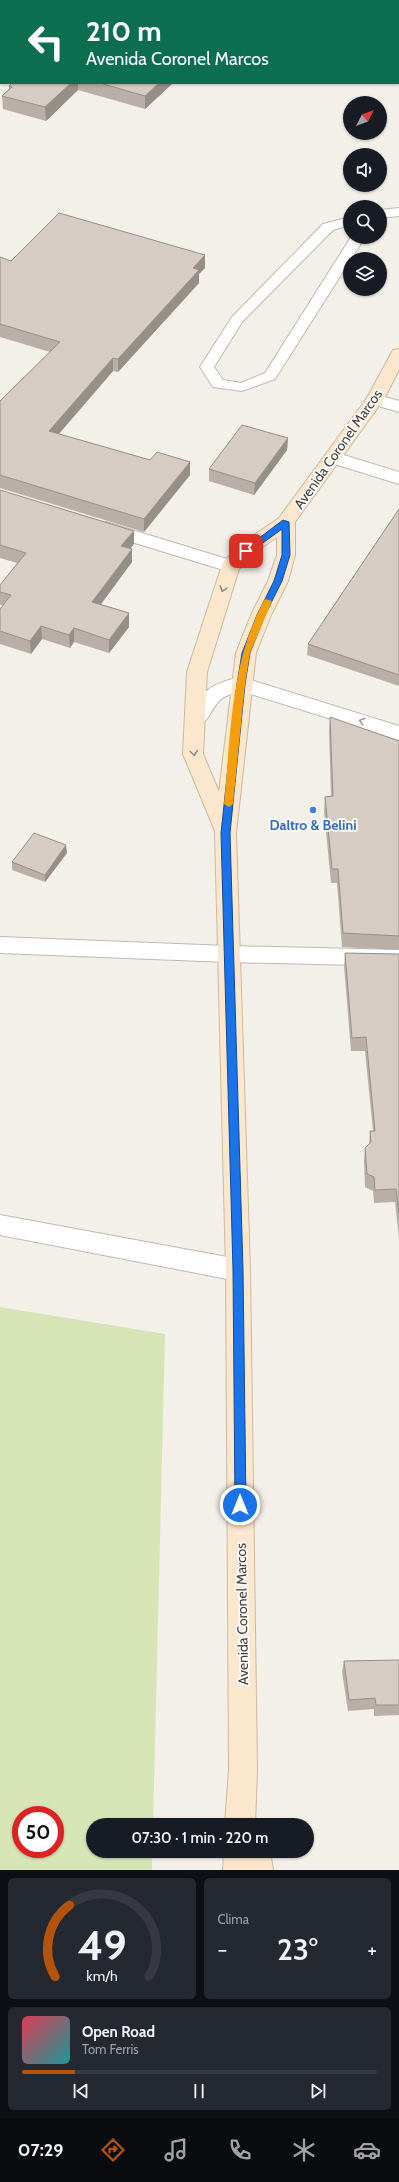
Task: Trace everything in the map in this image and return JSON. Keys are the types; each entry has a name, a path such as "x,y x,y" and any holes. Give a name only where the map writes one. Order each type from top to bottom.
{"main road":[{"name":"Avenida Coronel Marcos","path":"225,833 193,754 197,672 230,566 254,544 286,522 334,458 375,399 399,354"},
{"name":"Avenida Coronel Marcos","path":"240,1818 243,1770 238,1270 225,833 241,684 246,653 261,615 278,581 286,555 286,522"},
{"name":"Avenida Coronel Marcos","path":"243,1770 250,1818"},
{"path":"238,1870 239,1858"},
{"path":"256,1858 258,1870"}],"street":[{"path":"375,399 399,407"},
{"path":"334,458 399,478"},
{"path":"91,524 230,566"},
{"path":"195,720 207,699 216,692 241,684 399,733"},
{"path":"0,945 228,954 399,958"},
{"path":"0,1225 238,1270"}],"lane":[{"path":"387,213 399,212"},
{"path":"343,223 328,227 237,320 207,367 218,384 242,387 270,376 354,244"}],"green space":[{"path":"0,1307 165,1334 153,1818 86,1818 86,1858 152,1858 152,1870 0,1870"}],"building":[{"path":"11,84 70,84 45,107 2,96 12,87 9,86"},
{"path":"103,84 158,84 145,96"},
{"path":"59,213 205,255 193,268 199,270 118,359 113,358 49,431 150,460 157,452 190,462 144,519 0,475 0,401 60,342 0,324 0,257 11,261"},
{"path":"242,425 288,438 255,483 209,469"},
{"path":"0,490 134,531 121,546 132,549 92,602 129,613 109,640 74,628 69,635 41,626 30,641 0,631 0,609 11,595 0,592 0,585 26,553 0,545"},
{"path":"399,509 399,675 308,644"},
{"path":"330,717 399,741 399,936 343,933 338,869 332,869 325,797 333,796"},
{"path":"34,833 66,845 45,875 12,862"},
{"path":"345,953 399,954 399,1213 396,1189 375,1190 374,1177 367,1174 365,1148 371,1142 370,1131 375,1131 366,1037 352,1038"},
{"path":"399,1660 399,1705 376,1705 375,1698 349,1700 344,1661"}],"slow traffic":[{"path":"229,804 241,684 246,653 268,601"}],"place":[{"name":"Daltro & Belini","path":"313,810"}],"route":[{"path":"240,1505 238,1270 225,833 239,714 241,684 246,653 261,615 278,581 286,555 286,522 246,551"}]}
